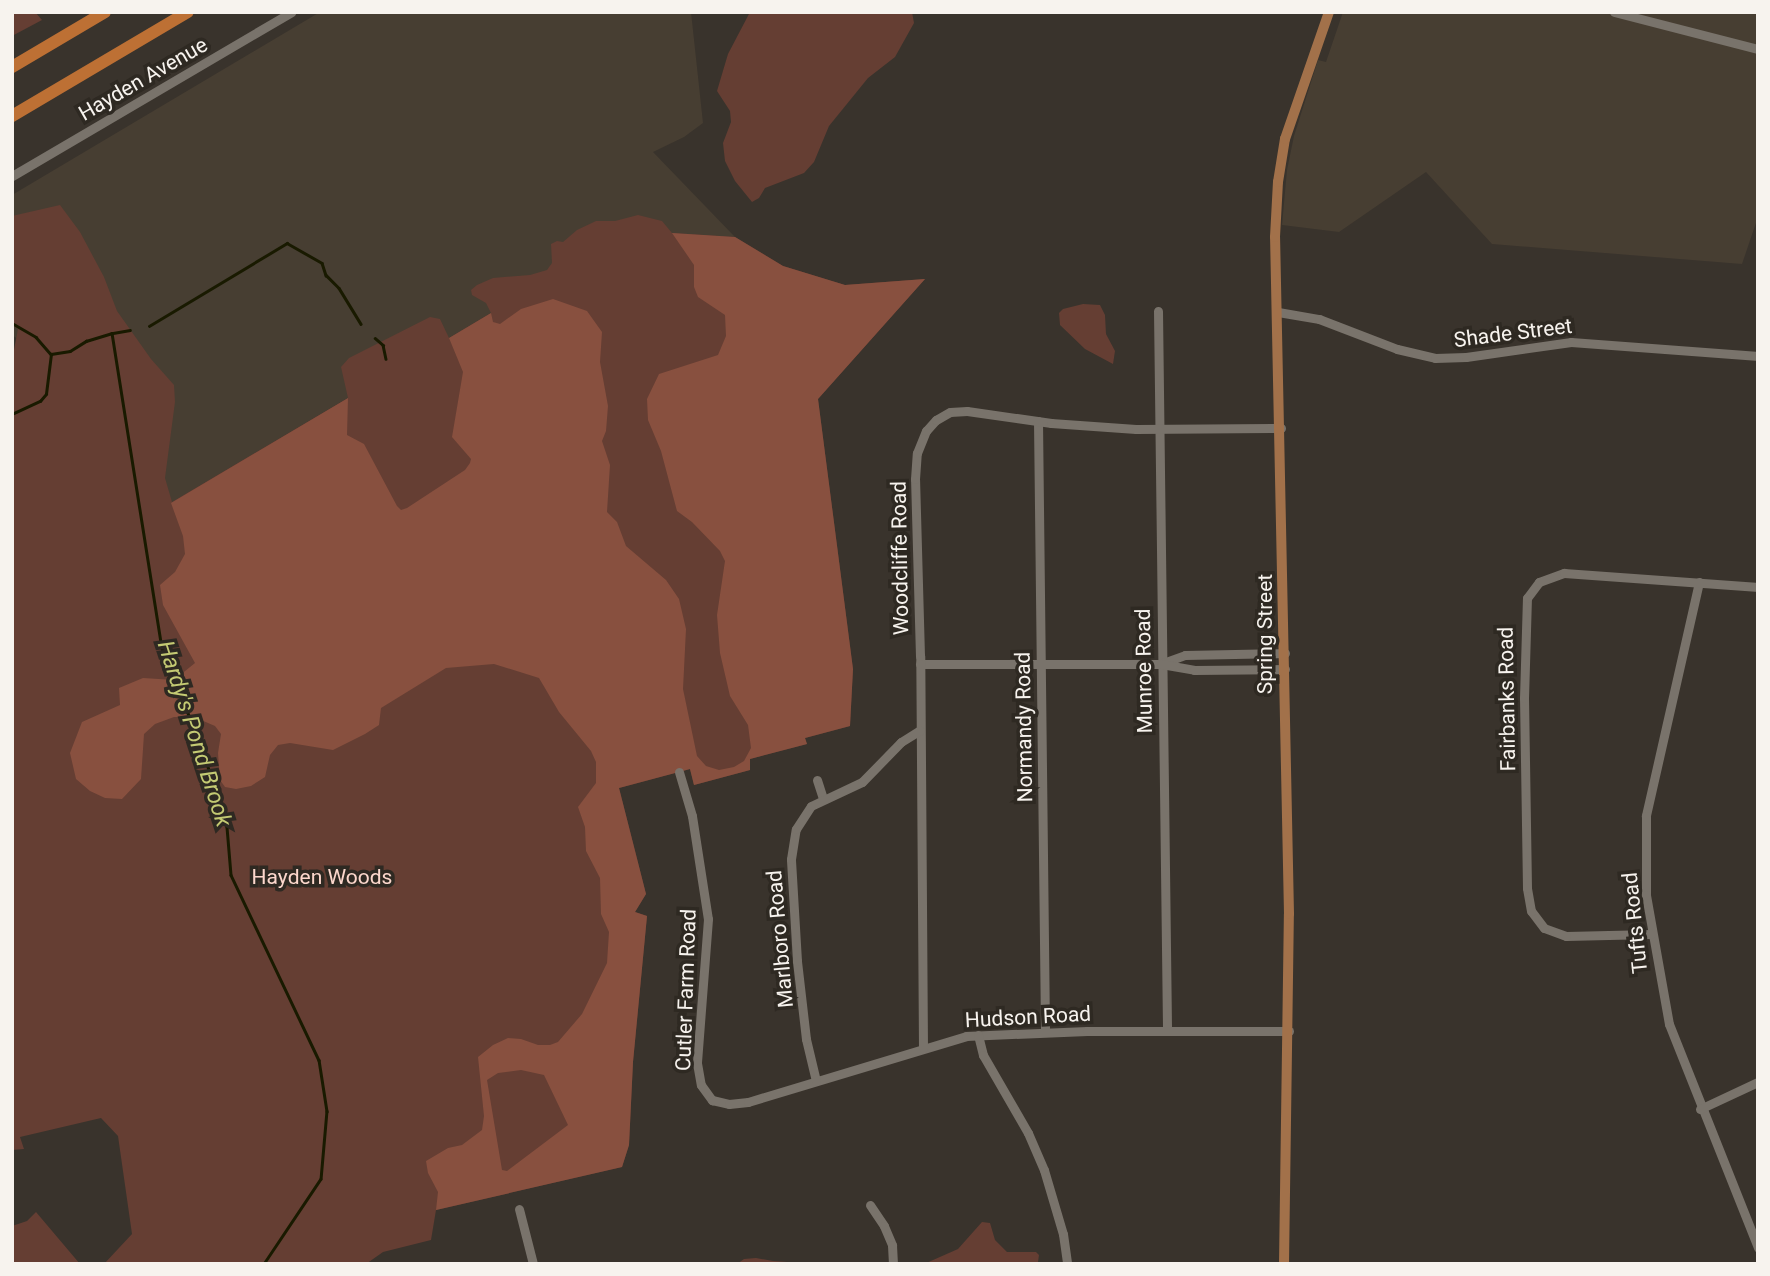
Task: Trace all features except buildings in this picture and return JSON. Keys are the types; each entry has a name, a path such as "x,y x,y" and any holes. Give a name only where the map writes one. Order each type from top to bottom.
{"highway":[{"path":"12,66 105,12"},
{"path":"12,116 188,12"}],"main road":[{"name":"Spring Street","path":"1284,1264 1289,1031 1285,653 1275,237 1281,156 1293,111 1329,12"}],"street":[{"name":"Hayden Avenue","path":"12,176 292,12"},
{"path":"1614,12 1758,49"},
{"name":"Munroe Road","path":"1157,311 1167,1031"},
{"name":"Shade Street","path":"1278,312 1319,319 1397,349 1435,358 1466,357 1571,342 1758,356"},
{"name":"Woodcliffe Road","path":"923,1048 920,664 915,479 917,453 926,431 936,419 950,412 1158,429 1281,428"},
{"name":"Normandy Road","path":"1038,421 1045,1032"},
{"name":"Fairbanks Road","path":"1651,934 1566,936 1544,928 1531,911 1527,888 1524,608 1527,598 1539,582 1564,573 1758,587"},
{"name":"Tufts Road","path":"1699,582 1646,816 1646,895 1669,1024 1700,1109 1758,1248"},
{"path":"1161,664 1185,655 1285,653"},
{"path":"920,664 1161,664 1194,670 1285,669"},
{"name":"Marlboro Road","path":"816,1081 806,1039 791,859 796,829 806,811 823,799 862,782 901,742 920,730"},
{"name":"Cutler Farm Road","path":"679,772 692,816 708,919 697,1063 701,1085 712,1100 735,1103"},
{"path":"817,780 823,799"},
{"name":"Hudson Road","path":"735,1103 923,1048 978,1035 1045,1032 1289,1031"},
{"path":"978,1035 983,1055 1027,1133 1044,1170 1063,1234 1067,1264"},
{"path":"1700,1109 1758,1082"},
{"path":"870,1205 884,1226 892,1245 894,1264"},
{"path":"519,1209 533,1264"}],"shaded area":[{"path":"320,12 691,12 703,123 684,137 653,152 735,237 637,231 491,313 80,557 49,361 12,335 12,195"},
{"path":"1343,12 1758,12 1758,217 1742,264 1492,244 1426,172 1339,232 1282,225 1287,170 1294,136 1318,60 1326,62"},
{"path":"672,233 735,237 783,266 845,285 925,279 818,399 853,669 850,726 805,738 807,744 750,759 750,770 694,785 690,769 619,788 646,894 635,912 647,916 633,1062 629,1145 622,1167 436,1210 438,1192 428,1173 426,1161 448,1148 462,1145 482,1130 484,1116 478,1057 493,1045 508,1038 538,1045 558,1042 582,1014 607,963 609,932 601,914 600,878 586,851 585,827 578,807 596,783 596,762 591,751 559,712 539,678 494,664 446,668 381,708 379,725 333,750 290,743 278,745 270,755 265,777 251,786 236,789 225,787 220,780 218,753 221,734 215,726 194,717 174,717 155,724 144,734 141,779 122,799 105,798 90,791 76,779 70,753 82,722 120,705 119,688 143,678 174,680 195,663 163,605 160,585 175,572 185,554 183,536 171,503 348,398 347,435 364,444 397,506 401,510 407,508 465,470 471,459 452,437 463,372 449,338 491,313 493,322 500,324 521,309 553,299 587,311 602,332 600,362 608,406 606,431 602,441 610,465 607,512 617,522 626,546 666,580 679,599 686,629 683,689 697,756 706,766 719,770 734,767 744,761 751,748 748,725 730,696 720,653 717,615 725,561 720,551 692,522 677,511 661,451 648,420 647,399 659,374 718,355 726,336 725,315 698,297 694,287 694,265","holes":["521,1070 544,1075 568,1125 507,1171 502,1170 487,1080 498,1073"]}],"green space":[{"path":"12,12 35,12 42,20 12,36"},
{"path":"750,12 912,12 914,23 895,57 868,78 829,126 814,162 804,173 765,188 759,198 752,202 735,181 725,161 723,143 731,122 730,111 717,91 728,54"},
{"name":"Hayden Woods","path":"60,205 80,232 104,277 117,311 151,359 174,385 175,402 165,478 172,502 348,398 341,367 349,358 430,317 440,319 449,338 491,313 486,303 472,295 471,290 477,285 493,278 530,275 547,270 552,263 551,244 563,242 577,230 596,221 615,221 638,215 662,221 672,233 735,237 783,266 845,285 925,279 818,399 853,669 850,726 805,738 807,744 750,759 750,770 694,785 690,769 619,788 646,894 635,912 647,916 633,1062 629,1145 622,1167 436,1210 431,1240 383,1252 366,1264 104,1264 132,1234 118,1136 101,1118 20,1137 24,1149 12,1150 12,360 18,329 12,325 12,216"},
{"path":"1083,304 1100,305 1105,315 1106,334 1115,351 1113,364 1085,349 1060,325 1059,313 1063,309"},
{"path":"36,1212 80,1264 12,1264 12,1226 27,1221"},
{"path":"982,1222 990,1223 995,1240 1007,1252 1036,1252 1039,1255 1038,1262 924,1264 958,1249"},
{"path":"744,1259 816,1264 737,1264"}],"waterway":[{"path":"149,326 287,243 322,263 326,275 339,288 361,324"},
{"name":"Hardy's Pond Brook","path":"12,323 36,337 51,354 70,351 86,341 112,333 162,648 202,748 227,827 231,875 319,1060 327,1111 321,1179 264,1264"},
{"path":"113,333 130,330"},
{"path":"375,338 383,345 386,359"},
{"path":"12,414 40,401 46,394 51,354"}]}
